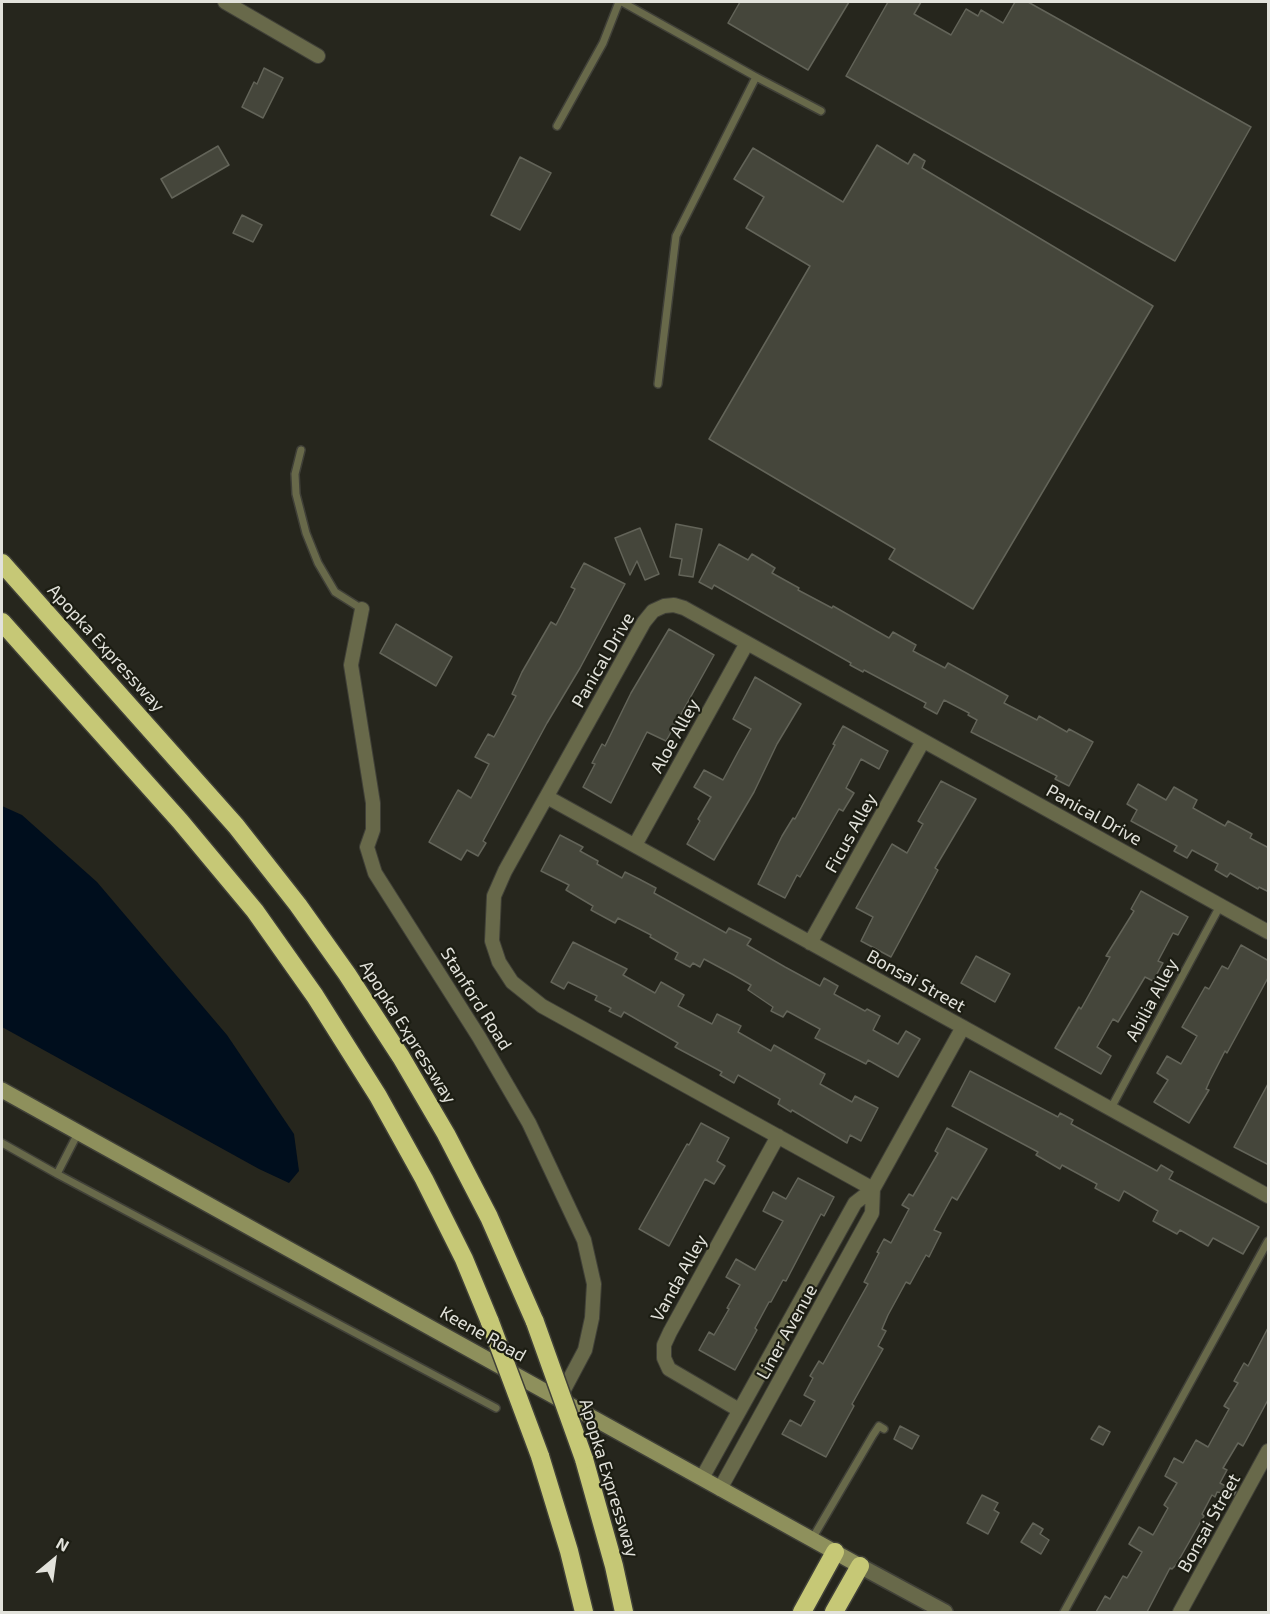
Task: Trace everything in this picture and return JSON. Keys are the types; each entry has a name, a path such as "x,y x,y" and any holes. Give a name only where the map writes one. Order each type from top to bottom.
{"highway":[{"name":"Apopka Expressway","path":"2,563 236,825 298,904 401,1057 446,1134 489,1217 535,1322 584,1459 614,1566 624,1612"},
{"path":"2,622 180,821 255,911 308,987 378,1096 424,1179 464,1259 490,1322 540,1456 569,1551 584,1612"},
{"path":"802,1612 835,1552"},
{"path":"834,1612 860,1566"}],"main road":[{"name":"Keene Road","path":"2,1090 860,1566"}],"street":[{"path":"225,2 318,56"},
{"name":"Panical Drive","path":"873,1189 542,1006 512,982 499,962 492,941 494,896 644,622 653,611 674,605 684,608 1269,932"},
{"name":"Stanford Road","path":"362,609 351,665 373,803 373,830 367,847 375,873 479,1037 529,1123 584,1240 594,1284 592,1318 585,1350 559,1399"},
{"name":"Aloe Alley","path":"635,845 747,643"},
{"name":"Ficus Alley","path":"810,943 923,741"},
{"name":"Bonsai Street","path":"547,797 1269,1196"},
{"name":"Liner Avenue","path":"702,1478 855,1203 873,1189 963,1027"},
{"name":"Vanda Alley","path":"739,1410 669,1370 664,1358 664,1345 778,1136"},
{"name":"Liner Avenue","path":"720,1489 872,1213 873,1189"},
{"name":"Bonsai Street","path":"1180,1612 1269,1451"},
{"name":"Keene Road","path":"860,1566 945,1612"}],"lane":[{"path":"557,126 603,43 620,2 821,111"},
{"path":"658,384 676,236 756,77"},
{"path":"301,450 295,474 296,494 306,533 318,563 335,592 362,609"},
{"name":"Abilia Alley","path":"1111,1108 1220,906"},
{"path":"57,1174 78,1133"},
{"path":"2,1143 496,1408"},
{"path":"1064,1612 1269,1241"},
{"path":"812,1539 873,1435 879,1426 884,1429"}],"water":[{"path":"2,806 22,815 97,882 227,1035 294,1134 299,1171 289,1183 259,1169 2,1027"}],"building":[{"path":"740,2 849,2 808,70 728,23"},
{"path":"888,2 921,2 914,14 951,35 966,9 978,16 981,10 1003,23 1015,2 1028,2 1251,127 1175,261 846,76"},
{"path":"264,68 283,78 263,118 242,107 254,82 257,84"},
{"path":"877,145 908,164 914,154 925,161 922,168 1153,306 973,609 889,559 895,549 709,439 810,266 746,228 764,197 734,179 753,148 843,202"},
{"path":"218,146 229,165 172,198 161,179"},
{"path":"520,157 551,173 520,230 491,215"},
{"path":"242,215 262,225 253,242 233,233"},
{"path":"676,524 702,529 693,577 679,575 682,559 670,557"},
{"path":"640,528 659,574 645,580 637,561 630,575 615,538"},
{"path":"719,544 748,560 752,554 775,568 772,573 799,588 798,590 832,608 833,606 889,638 893,632 916,645 913,651 945,668 948,663 1008,696 1004,703 1037,720 1039,716 1067,732 1069,729 1093,742 1069,786 1055,779 1057,776 971,732 977,720 968,715 969,713 944,700 937,714 924,707 926,703 850,665 851,663 714,585 712,589 699,582"},
{"path":"584,563 625,584 483,841 486,843 478,856 467,850 461,860 429,842 458,790 471,798 489,764 475,757 488,734 494,737 516,696 512,694 522,672 551,622 556,625 575,589 571,587"},
{"path":"396,624 452,657 436,686 380,653"},
{"path":"669,629 714,655 666,741 647,732 611,803 583,787 602,744 605,746 631,693"},
{"path":"755,677 801,704 777,744 754,792 714,860 687,844 711,797 694,787 704,770 723,780 751,729 733,719"},
{"path":"843,726 888,751 879,769 861,759 846,788 854,793 843,811 839,809 800,877 797,875 785,898 758,884 782,836 793,818 795,819 835,745 833,744"},
{"path":"941,781 976,799 935,868 938,870 891,957 861,941 873,917 856,908 892,844 907,853 923,824 918,821"},
{"path":"1138,784 1166,800 1174,787 1197,800 1193,808 1225,826 1228,821 1252,834 1250,838 1269,848 1269,892 1259,887 1258,889 1230,873 1227,877 1215,870 1218,864 1192,850 1187,858 1174,851 1177,846 1131,821 1137,810 1127,804"},
{"path":"560,835 583,847 580,851 622,878 625,872 656,888 654,893 726,933 729,928 751,939 747,945 785,967 820,986 824,978 838,986 834,994 865,1011 867,1009 880,1016 873,1030 898,1044 906,1031 920,1039 898,1077 868,1060 866,1064 815,1038 820,1029 787,1011 783,1017 771,1011 773,1007 748,990 751,985 732,974 704,959 700,967 693,963 690,967 675,959 678,953 650,937 651,935 618,918 615,923 591,910 593,906 566,890 569,885 541,871"},
{"path":"1141,891 1188,917 1178,935 1173,933 1158,961 1163,963 1153,981 1145,977 1118,1022 1113,1019 1097,1047 1111,1056 1101,1074 1055,1048 1079,1007 1081,1009 1110,957 1106,956 1134,911 1131,909"},
{"path":"573,942 627,969 623,975 655,993 661,982 684,995 678,1006 712,1024 717,1014 741,1026 738,1032 771,1051 774,1045 825,1074 820,1084 852,1102 855,1096 878,1108 861,1141 850,1135 847,1143 778,1104 780,1099 738,1075 734,1083 720,1075 722,1072 675,1047 678,1043 624,1012 621,1017 609,1011 611,1008 595,1000 597,996 568,982 564,989 551,982"},
{"path":"1241,945 1269,961 1269,976 1227,1053 1225,1051 1206,1089 1209,1090 1189,1123 1154,1102 1168,1080 1157,1073 1167,1056 1181,1064 1197,1036 1182,1027 1205,987 1209,989 1222,966 1228,969"},
{"path":"976,956 1010,974 995,1002 961,983"},
{"path":"970,1071 1058,1117 1060,1113 1073,1120 1071,1124 1157,1171 1161,1165 1173,1172 1169,1179 1259,1227 1243,1254 1213,1238 1208,1246 1180,1230 1177,1234 1153,1221 1158,1211 1124,1191 1119,1201 1095,1188 1097,1184 1062,1165 1060,1169 1036,1155 1038,1152 952,1106"},
{"path":"1269,1082 1269,1165 1234,1147"},
{"path":"701,1123 729,1138 717,1161 725,1166 714,1184 705,1179 669,1246 639,1229"},
{"path":"947,1128 987,1149 957,1200 952,1197 934,1230 941,1233 929,1257 926,1255 910,1284 906,1282 888,1315 882,1329 886,1331 878,1346 883,1349 826,1457 782,1434 790,1420 801,1426 815,1401 804,1395 813,1378 810,1376 819,1361 823,1364 868,1284 864,1282 884,1239 891,1243 909,1209 902,1205 909,1194 913,1196 938,1153 935,1151"},
{"path":"798,1178 834,1197 824,1216 821,1214 786,1281 783,1280 769,1302 735,1370 699,1350 709,1332 714,1335 740,1285 726,1277 736,1259 755,1270 783,1221 763,1211 773,1192 786,1199"},
{"path":"1269,1326 1269,1398 1243,1446 1238,1443 1223,1468 1227,1470 1220,1483 1236,1492 1234,1495 1217,1492 1215,1497 1212,1495 1202,1514 1204,1516 1176,1565 1170,1568 1147,1612 1096,1612 1105,1596 1110,1599 1123,1576 1127,1578 1142,1552 1129,1544 1139,1527 1153,1535 1168,1508 1164,1505 1177,1483 1165,1476 1174,1458 1183,1463 1196,1440 1208,1447 1229,1409 1224,1406 1238,1383 1234,1381 1244,1363 1248,1366"},
{"path":"900,1426 919,1436 912,1449 894,1439"},
{"path":"1099,1426 1110,1432 1103,1445 1091,1439"},
{"path":"982,1495 998,1503 994,1510 999,1513 988,1534 967,1523"},
{"path":"1033,1523 1043,1529 1040,1534 1049,1540 1041,1554 1021,1542"}]}
